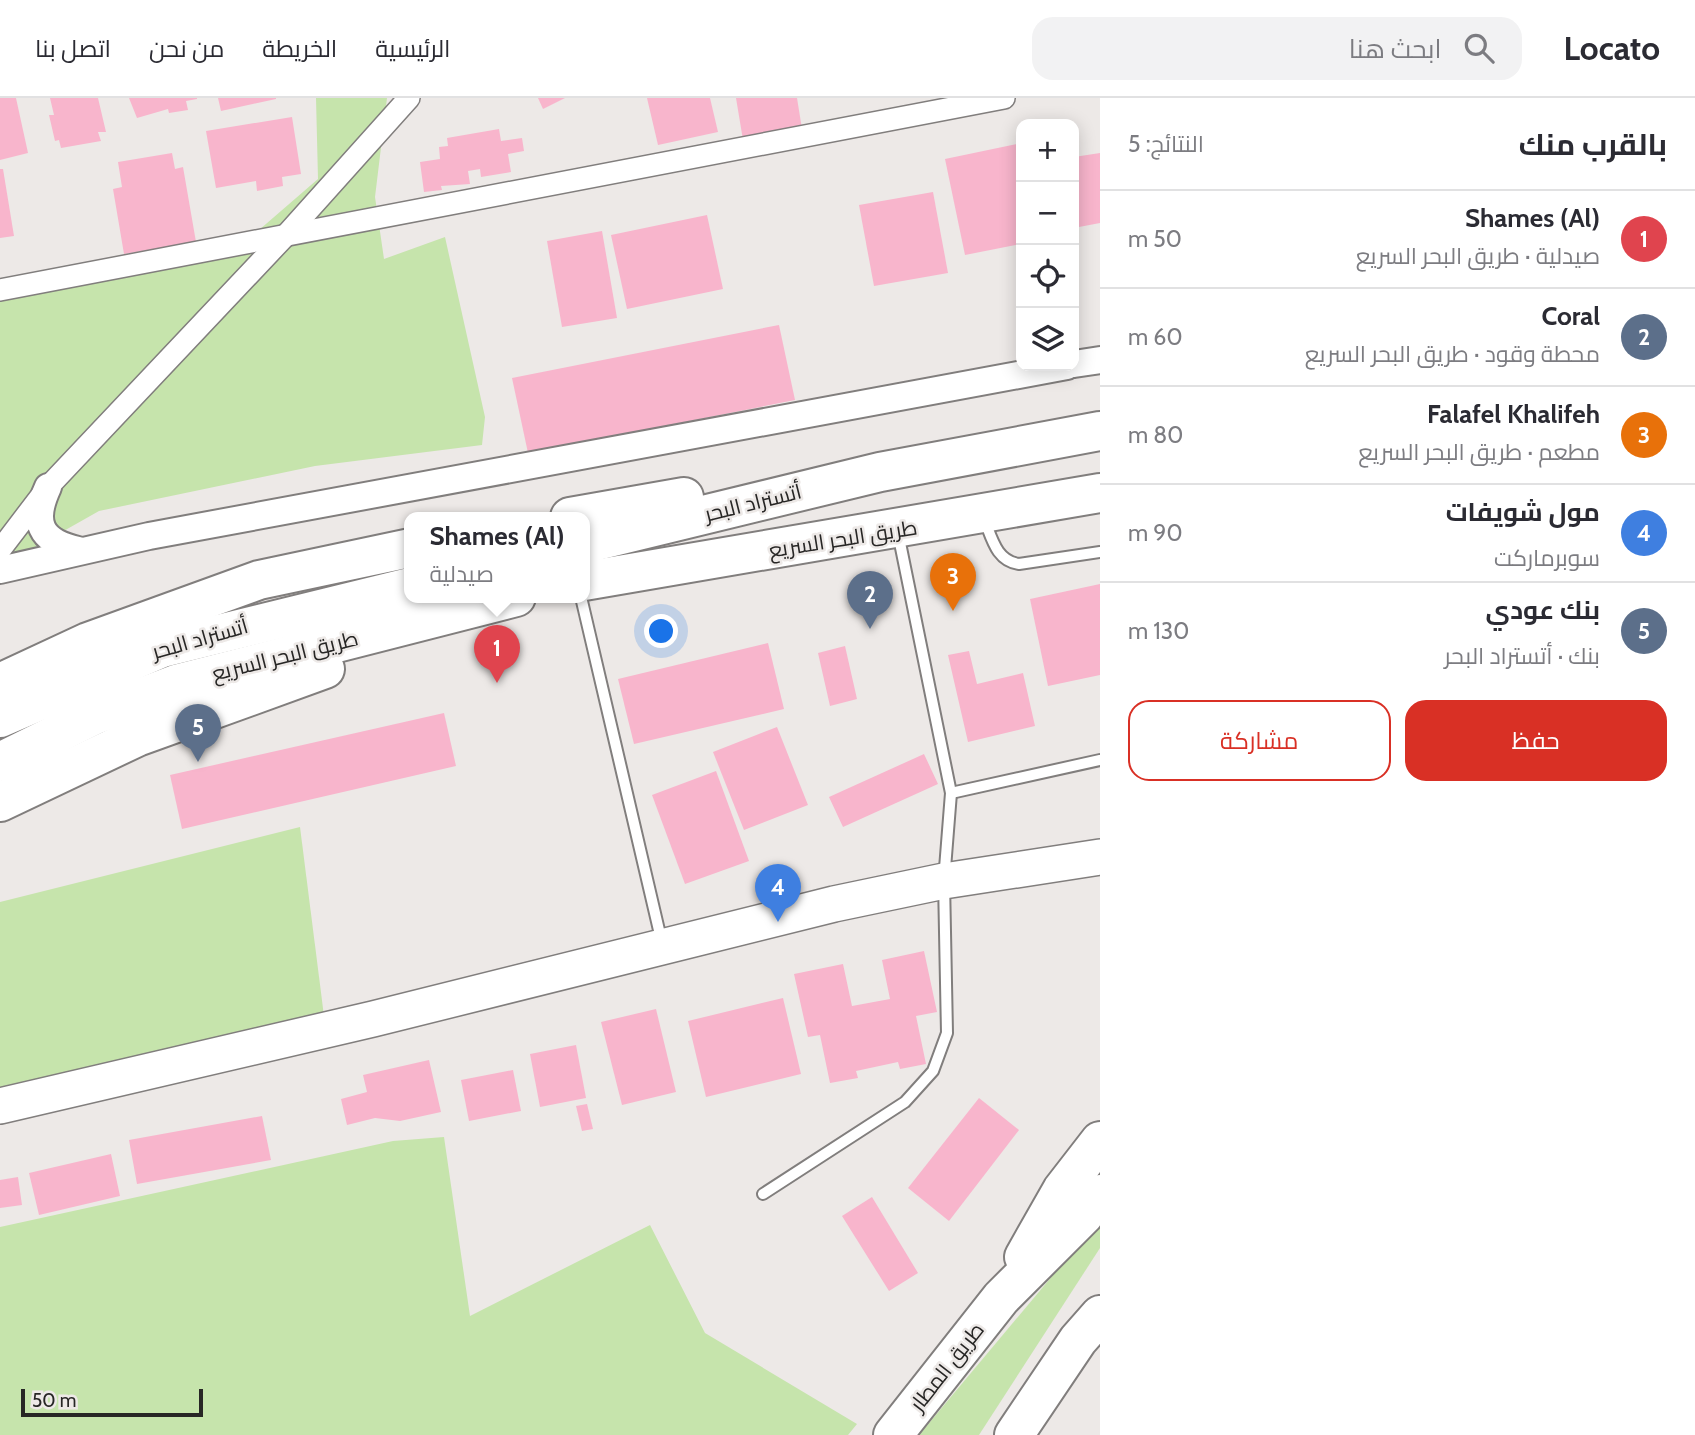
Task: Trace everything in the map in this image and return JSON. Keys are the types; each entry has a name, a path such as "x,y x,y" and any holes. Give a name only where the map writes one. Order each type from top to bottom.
{"highway":[{"path":"590,513 785,479 880,472 1100,431"},
{"name":"أتستراد البحر","path":"590,543 880,472"},
{"name":"طريق البحر السريع","path":"590,580 1089,500"},
{"path":"0,683 88,642 235,588 404,549"},
{"name":"أتستراد البحر","path":"0,718 127,661 181,642 404,588"},
{"name":"طريق البحر السريع","path":"176,684 491,603"},
{"path":"0,802 137,737 413,639 498,603"},
{"name":"أتستراد البحر","path":"0,762 95,715 176,684"},
{"path":"0,1106 373,1019 834,904 944,881 1100,857"},
{"path":"1001,1298 1062,1190 1100,1142"},
{"path":"1001,1298 1084,1215 1100,1194"},
{"path":"1014,1435 1089,1328 1100,1292"},
{"name":"طريق المطار","path":"893,1435 1001,1298"}],"street":[{"path":"0,550 48,487 287,234 409,98"},
{"path":"0,290 1004,98"},
{"path":"1079,363 1100,360"},
{"path":"0,570 78,550 1040,371"},
{"path":"48,487 38,508 41,528 56,545 78,550"}],"lane":[{"path":"982,516 999,554 1007,562 1019,564 1100,552"},
{"path":"764,1194 905,1102 933,1071 947,1033 944,881 951,793 898,530"},
{"path":"582,603 663,946"},
{"path":"951,793 1100,760"}],"green space":[{"path":"316,98 387,98 375,197 384,259 445,237 485,417 482,445 315,466 99,511 0,567 0,300 259,230 318,179"},
{"path":"300,827 325,1024 0,1110 0,902"},
{"path":"444,1137 470,1316 650,1225 705,1333 857,1424 848,1435 0,1435 0,1227 393,1141"},
{"path":"1100,1219 1100,1248 979,1435 919,1435"}],"building":[{"path":"0,98 16,98 28,153 0,160"},
{"path":"50,98 98,98 106,132 98,132 101,141 61,148 59,140 55,141 49,115 54,115"},
{"path":"129,98 197,99 186,101 188,110 169,113 168,109 137,118"},
{"path":"218,98 276,98 276,99 221,111"},
{"path":"538,98 565,98 543,109"},
{"path":"647,98 710,98 718,132 658,145"},
{"path":"736,98 797,98 802,129 743,140"},
{"path":"292,117 301,174 282,177 283,186 257,191 256,181 216,188 206,131"},
{"path":"499,129 501,141 522,138 524,151 508,154 511,172 481,177 480,169 468,171 470,184 441,186 442,190 424,192 420,162 440,159 439,147 448,146 447,138"},
{"path":"1016,144 1016,245 965,255 945,159"},
{"path":"172,153 175,169 183,167 196,242 124,254 113,189 122,187 118,162"},
{"path":"1100,153 1100,223 1079,227 1079,182 1079,156"},
{"path":"0,169 3,169 14,236 0,238"},
{"path":"933,192 948,273 874,286 859,205"},
{"path":"707,215 723,289 627,309 611,235"},
{"path":"602,231 617,318 562,327 547,241"},
{"path":"779,325 795,400 528,453 512,378"},
{"path":"1100,584 1100,675 1048,686 1030,599"},
{"path":"768,643 784,709 634,744 618,679"},
{"path":"845,646 857,699 830,706 818,653"},
{"path":"969,651 977,684 1023,673 1035,726 968,742 948,655"},
{"path":"444,713 456,766 182,829 170,775"},
{"path":"777,727 808,805 744,830 713,752"},
{"path":"924,754 938,784 843,827 829,797"},
{"path":"716,771 749,861 685,884 652,795"},
{"path":"924,951 937,1012 916,1016 926,1064 900,1069 898,1062 856,1071 858,1078 830,1083 820,1035 808,1037 794,974 843,964 852,1006 890,999 882,960"},
{"path":"783,998 801,1074 706,1097 688,1021"},
{"path":"656,1009 676,1092 622,1105 601,1022"},
{"path":"576,1045 586,1098 540,1107 530,1054"},
{"path":"429,1060 441,1112 400,1121 375,1118 347,1125 341,1099 367,1092 363,1075"},
{"path":"513,1070 521,1111 469,1121 461,1080"},
{"path":"979,1098 1019,1130 949,1221 908,1188"},
{"path":"587,1104 593,1129 582,1131 576,1106"},
{"path":"262,1116 271,1160 137,1184 129,1140"},
{"path":"111,1154 120,1196 39,1215 29,1173"},
{"path":"18,1177 22,1205 0,1208 0,1180"},
{"path":"872,1197 918,1273 889,1291 842,1216"}],"place":[{"name":"Falafel Khalifeh","path":"953,611"},
{"name":"Coral","path":"870,629"},
{"name":"Shames (Al)","path":"497,683"},
{"name":"بنك عودي","path":"198,762"},
{"name":"مول شويفات","path":"778,922"}]}
